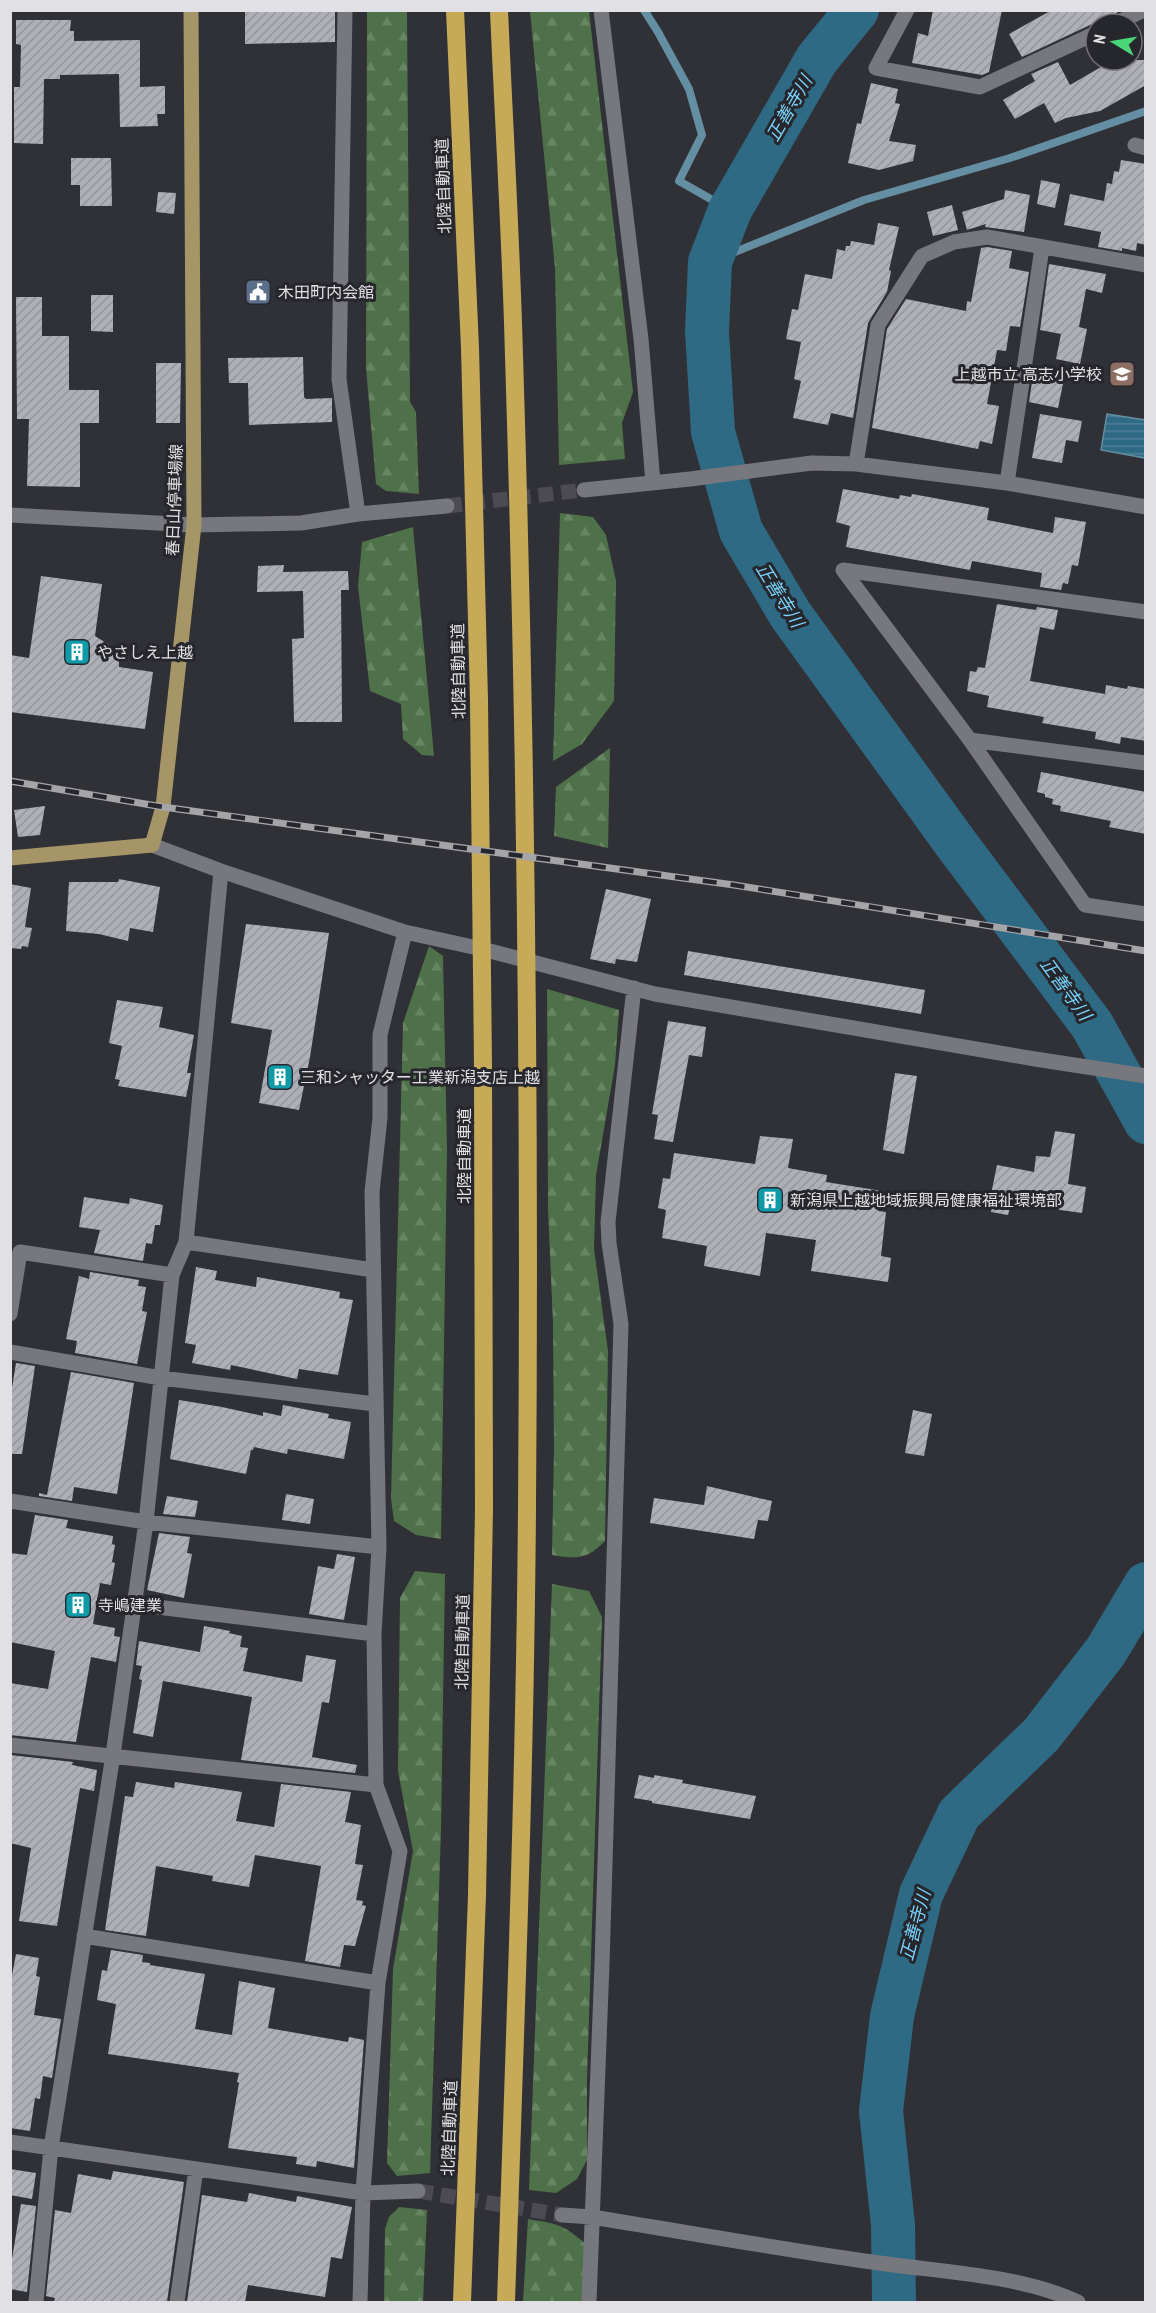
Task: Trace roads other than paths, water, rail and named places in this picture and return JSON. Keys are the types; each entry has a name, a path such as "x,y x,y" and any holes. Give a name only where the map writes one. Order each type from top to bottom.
{"highway":[{"name":"北陸自動車道","path":"455,10 470,348 479,700 483,1066 484,1508 477,1895 462,2302"},
{"path":"499,10 514,351 523,708 527,1070 527,1512 519,1894 506,2302"}],"main road":[{"name":"春日山停車場線","path":"152,845 163,807 194,525 191,10"},
{"path":"10,858 152,845"}],"street":[{"path":"345,10 339,379 358,514"},
{"path":"600,10 641,339 653,483"},
{"path":"907,10 876,68 980,87 1084,39"},
{"path":"855,464 878,326 922,256 954,242 987,237 1146,265"},
{"path":"1007,483 1042,248"},
{"path":"584,490 812,463 855,464 1007,483 1146,507"},
{"path":"10,515 194,525 301,523 358,514 447,506"},
{"path":"1146,612 843,570 970,740 1085,905 1146,914"},
{"path":"970,740 1146,763"},
{"path":"152,845 221,871 405,932 634,988 1035,1059 1146,1076"},
{"path":"36,2302 51,2148 113,1755 146,1522 172,1275 186,1242 221,871"},
{"path":"360,2302 363,2193 378,1983 400,1851 376,1785 374,1634 379,1547 372,1192 380,1118 380,1035 405,932"},
{"path":"589,2302 602,1964 621,1324 608,1222 634,988"},
{"path":"186,1242 373,1270"},
{"path":"10,1314 20,1252 172,1275"},
{"path":"10,1352 161,1378 375,1404"},
{"path":"10,1501 146,1522 379,1547"},
{"path":"133,1604 374,1634"},
{"path":"10,1745 376,1785"},
{"path":"84,1936 378,1983"},
{"path":"10,2142 363,2193 418,2191"},
{"path":"177,2302 196,2169"},
{"path":"562,2215 592,2217 833,2256 1021,2282 1078,2302"}],"water":[{"path":"1107,414 1145,420 1145,458 1101,450"}],"waterway":[{"path":"644,10 689,89 702,135 679,181 730,210"},
{"name":"正善寺川","path":"857,10 817,59 730,210 710,262 707,331 713,432 741,531 790,614 954,841 1092,1025 1146,1122"},
{"path":"710,262 864,200 1010,158 1146,111"},
{"name":"正善寺川","path":"894,2302 893,2225 881,2111 892,2016 921,1894 959,1814 1041,1735 1106,1651 1146,1584"}],"tunnel":[{"path":"447,506 584,490"},
{"path":"418,2191 562,2215"}],"railway":[{"path":"10,781 163,807 734,885 1146,951"}],"place":[{"name":"木田町内会館","path":"258,292"},
{"name":"上越市立 高志小学校","path":"1122,374"},
{"name":"やさしえ上越","path":"77,652"},
{"name":"三和シャッター工業新潟支店上越","path":"280,1077"},
{"name":"新潟県上越地域振興局健康福祉環境部","path":"770,1200"},
{"name":"寺嶋建業","path":"78,1605"}]}
